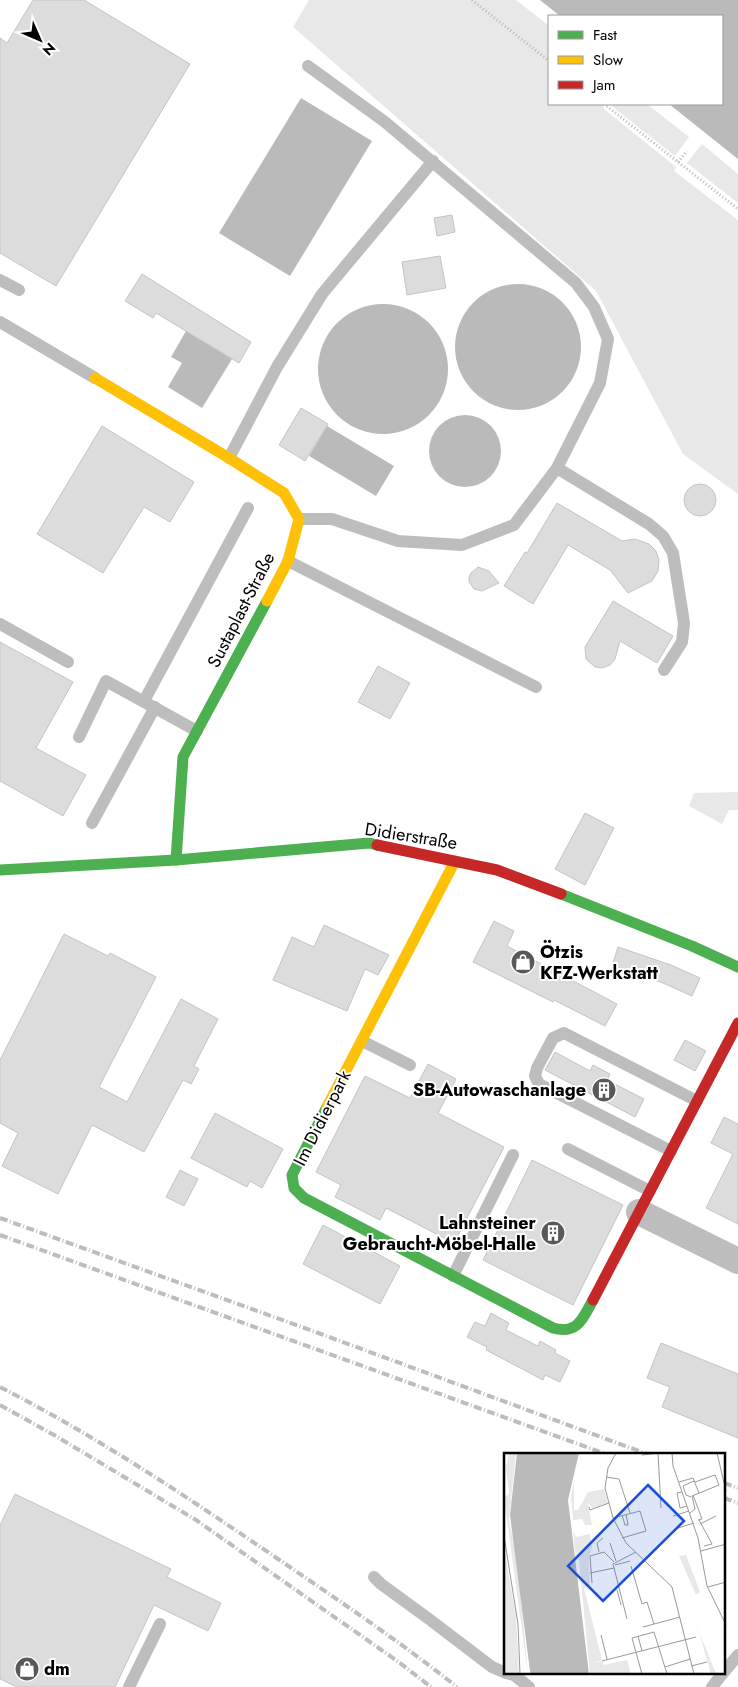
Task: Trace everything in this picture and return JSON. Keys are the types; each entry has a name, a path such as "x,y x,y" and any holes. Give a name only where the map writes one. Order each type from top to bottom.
{"street":[{"path":"95,378 284,493 299,519"},
{"name":"Sustaplast-Straße","path":"176,860 183,758 288,560 299,519"},
{"name":"Didierstraße","path":"0,870 176,860 370,843 497,870 692,946 738,967"},
{"name":"Im Didierpark","path":"455,861 292,1175 293,1188 304,1198 553,1328 564,1331 574,1329 582,1321 738,1023"},
{"path":"644,1201 738,1261"}],"lane":[{"path":"299,519 332,519 398,541 462,545 514,525 557,468 600,382 608,339 594,307 576,283 385,122 308,66"},
{"path":"229,458 276,367 322,294 433,161"},
{"path":"0,280 19,290"},
{"path":"0,322 95,378"},
{"path":"557,468 649,524 664,536 673,553 684,623 682,642 664,670"},
{"path":"144,701 248,508"},
{"path":"288,560 536,687"},
{"path":"0,624 68,662"},
{"path":"79,737 106,681 198,731"},
{"path":"92,822 156,707"},
{"path":"671,1151 540,1084 535,1076 536,1068 553,1038 564,1033 697,1101"},
{"path":"362,1042 410,1065"},
{"path":"568,1149 644,1201"},
{"path":"453,1276 513,1155"},
{"path":"374,1578 492,1667 504,1672"},
{"path":"129,1687 160,1624"},
{"path":"726,1670 738,1655"},
{"path":"510,1674 529,1687"},
{"path":"712,1687 723,1674"}],"path":[{"path":"472,0 548,60"},
{"path":"605,105 738,209"},
{"path":"678,162 687,151"}],"shaded area":[{"path":"309,0 516,0 548,25 548,105 603,105 604,109 676,167 674,171 738,220 738,494 683,454 596,291 293,27"},
{"path":"540,0 738,0 738,159 670,105 723,105 723,15 559,15"},
{"path":"301,98 372,141 290,276 219,233"},
{"path":"610,105 648,105 689,137 675,156"},
{"path":"702,144 738,174 738,203 687,163"},
{"path":"518,284 542,289 553,294 563,302 571,312 576,323 581,347 576,371 571,382 563,392 553,400 542,405 518,410 494,405 483,400 473,392 465,382 460,371 455,347 460,323 465,312 473,302 483,294 494,289"},
{"path":"383,304 396,305 408,309 429,323 443,344 447,356 447,382 443,394 429,415 408,429 396,433 383,434 370,433 358,429 337,415 323,394 319,382 318,369 319,356 323,344 337,323 358,309 370,305"},
{"path":"186,331 232,359 202,408 168,387 182,363 171,357"},
{"path":"458,415 472,415 491,425 501,444 501,458 491,477 472,487 458,487 439,477 429,458 429,444 439,425"},
{"path":"327,426 394,466 376,496 309,456"},
{"path":"738,792 738,810 729,810 722,824 689,806 694,793"}],"building":[{"path":"33,0 84,0 190,64 56,286 0,253 0,38 7,43"},
{"path":"452,215 455,232 437,236 434,218"},
{"path":"440,256 446,288 407,295 402,262"},
{"path":"142,274 251,342 239,363 156,313 153,318 125,301"},
{"path":"301,408 328,424 305,461 279,445"},
{"path":"102,426 194,482 170,522 144,507 103,573 37,534"},
{"path":"700,484 706,485 711,489 715,494 715,506 711,511 706,515 700,516 694,515 689,511 685,506 684,500 685,494 689,489 694,485"},
{"path":"557,503 622,541 635,539 649,544 656,551 659,560 658,571 652,581 628,593 610,570 568,545 533,604 504,586 525,552 527,553"},
{"path":"478,567 489,571 499,583 482,591 474,589 469,582 469,577"},
{"path":"613,601 673,636 657,663 620,641 615,659 610,665 602,668 595,667 586,659 585,647"},
{"path":"0,642 73,682 36,748 86,775 63,816 0,781"},
{"path":"378,666 410,683 390,719 358,702"},
{"path":"585,813 614,828 585,885 555,869"},
{"name":"Ötzis KFZ-Werkstatt","path":"494,921 514,931 507,946 617,1004 605,1026 473,962"},
{"path":"324,925 389,955 378,975 365,969 347,1011 273,980 292,937 314,947"},
{"path":"64,934 108,956 110,953 156,977 99,1087 127,1102 181,999 218,1019 194,1066 199,1069 191,1084 183,1080 144,1152 92,1125 58,1194 2,1166 18,1133 0,1123 0,1060"},
{"path":"618,947 671,965 700,978 692,996 663,983 612,966"},
{"path":"685,1040 706,1051 695,1071 674,1060"},
{"name":"SB-Autowaschanlage","path":"555,1052 590,1071 593,1065 610,1074 607,1080 644,1099 635,1117 545,1070"},
{"path":"428,1064 456,1079 438,1113 504,1147 454,1243 386,1208 380,1220 335,1197 341,1185 316,1172 365,1076 410,1098"},
{"path":"215,1113 283,1149 262,1188 250,1181 247,1187 191,1158"},
{"path":"724,1117 738,1124 738,1224 706,1208 733,1154 711,1143"},
{"name":"Lahnsteiner Gebraucht-Möbel-Halle","path":"532,1160 623,1205 573,1305 483,1260"},
{"path":"180,1170 198,1179 184,1206 166,1197"},
{"path":"323,1225 400,1266 380,1304 303,1264"},
{"path":"491,1313 509,1323 506,1330 538,1346 540,1341 556,1350 555,1353 570,1361 560,1382 545,1375 543,1380 486,1350 487,1347 467,1337 475,1322 485,1326"},
{"path":"661,1343 738,1374 738,1438 662,1407 670,1387 647,1378"},
{"path":"15,1494 171,1569 167,1577 221,1603 208,1631 154,1605 115,1687 17,1687 0,1679 0,1525"}],"railway":[{"path":"0,1218 644,1453"},
{"path":"0,1235 603,1453"},
{"path":"0,1387 72,1426 176,1491 368,1621 457,1687"},
{"path":"0,1405 196,1520 400,1663 431,1687"},
{"path":"726,1484 738,1488"},
{"path":"726,1499 738,1503"}],"traffic: fast":[{"path":"176,860 183,757 267,601"},
{"path":"0,870 176,860 369,843 377,845"},
{"path":"561,894 692,946 738,967"},
{"path":"327,1107 292,1175 294,1188 304,1198 553,1328 561,1330 574,1327 583,1319 593,1300"}],"traffic: slow":[{"path":"95,378 284,493 299,519 288,561 267,601"},
{"path":"327,1107 455,861"}],"traffic: jam":[{"path":"377,845 497,870 561,894"},
{"path":"593,1300 738,1023"}],"place":[{"name":"Ötzis KFZ-Werkstatt","path":"523,962"},
{"name":"SB-Autowaschanlage","path":"604,1090"},
{"name":"Lahnsteiner Gebraucht-Möbel-Halle","path":"553,1233"},
{"name":"dm","path":"27,1669"}]}
